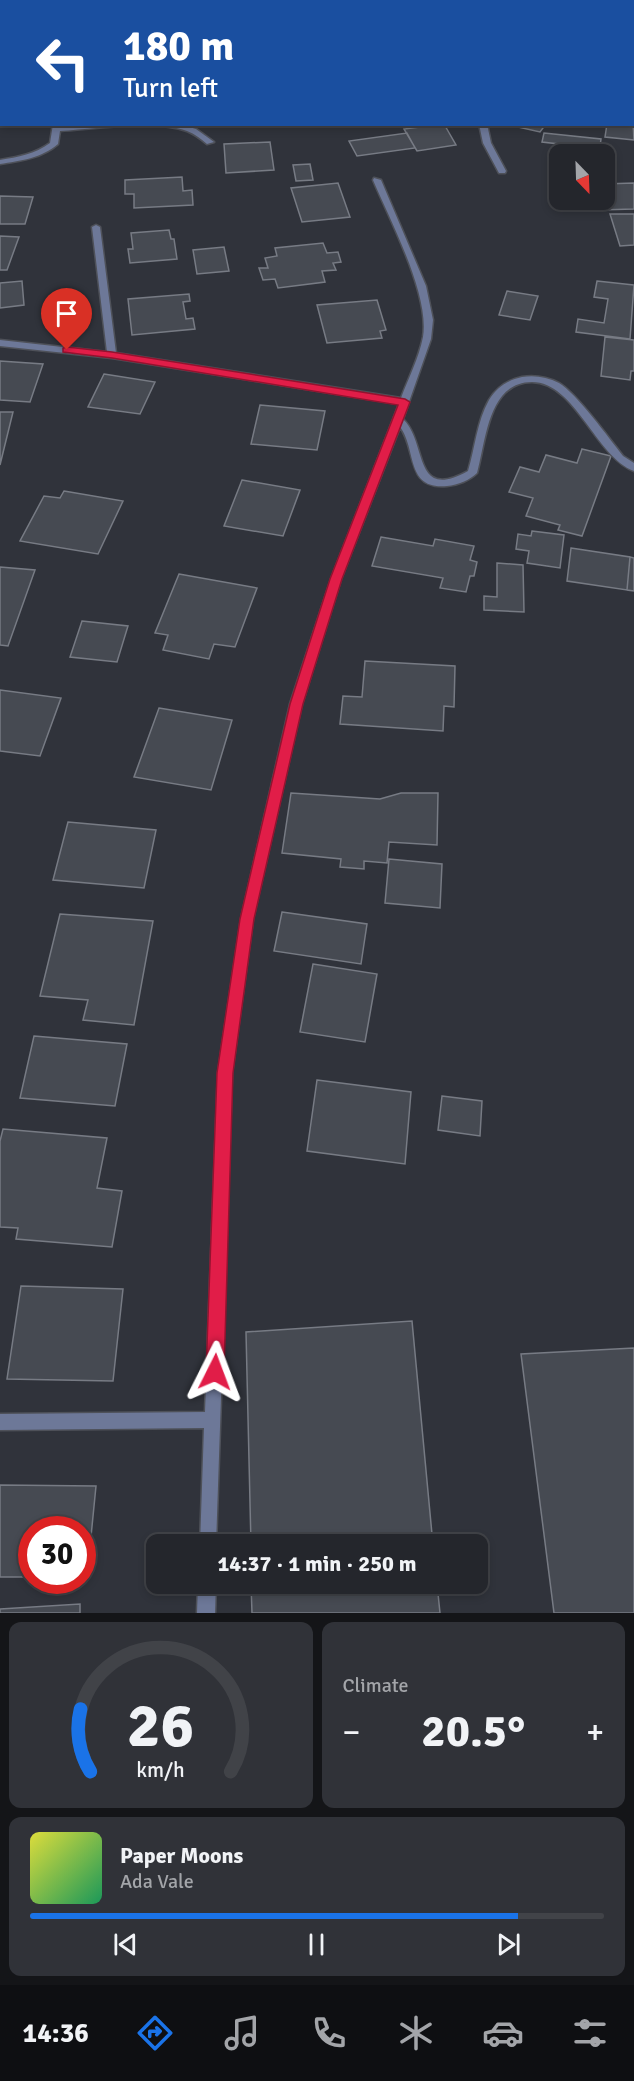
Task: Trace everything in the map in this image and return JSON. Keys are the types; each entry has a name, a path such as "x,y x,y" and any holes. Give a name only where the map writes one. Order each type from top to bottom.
{"street":[{"path":"0,162 45,151 54,144 57,127 102,126"},
{"path":"164,126 182,127 199,133 210,142"},
{"path":"483,126 487,143 502,171"},
{"path":"208,1534 225,1073 247,919 296,704 336,579 427,339 429,320 422,286 377,180"},
{"path":"96,227 112,355"},
{"path":"0,343 112,355 405,402"},
{"path":"398,420 406,425 411,433 419,472 428,480 446,483 460,480 472,473 488,412 498,392 509,383 524,379 540,379 553,383 564,391 620,458 634,468"},
{"path":"0,1422 212,1420"},
{"path":"206,1613 207,1594"}],"building":[{"path":"445,126 456,145 417,151 404,129"},
{"path":"514,126 544,126 540,132"},
{"path":"607,126 633,126 634,140 605,137"},
{"path":"407,133 415,148 357,156 349,141"},
{"path":"544,133 601,139 600,144 542,142"},
{"path":"270,142 274,170 226,173 224,144"},
{"path":"310,164 313,180 296,181 293,165"},
{"path":"182,177 183,191 192,190 193,205 134,208 134,194 125,194 125,180"},
{"path":"338,183 350,217 302,222 291,188"},
{"path":"634,183 634,209 615,210 615,184"},
{"path":"0,196 33,197 25,224 0,224"},
{"path":"610,214 634,214 634,245 620,246"},
{"path":"169,230 171,239 174,239 177,259 130,263 128,249 133,249 131,233"},
{"path":"0,236 19,237 7,270 0,270"},
{"path":"323,243 327,253 338,252 341,262 333,263 336,270 322,271 325,282 278,288 275,279 263,280 259,268 268,268 265,258 277,256 275,248"},
{"path":"224,247 229,271 197,274 193,250"},
{"path":"22,281 24,305 0,308 0,283"},
{"path":"597,281 634,285 630,339 576,332 578,319 604,323 608,299 594,297"},
{"path":"507,291 538,296 530,320 499,315"},
{"path":"189,294 190,301 183,302 186,319 193,318 195,329 132,335 128,299"},
{"path":"377,300 386,330 380,331 382,338 327,343 317,305"},
{"path":"605,337 634,340 634,371 631,371 630,380 601,376"},
{"path":"0,361 43,364 30,402 0,400"},
{"path":"104,374 155,382 140,414 88,407"},
{"path":"260,405 325,411 317,450 251,444"},
{"path":"0,412 13,412 0,465"},
{"path":"582,449 611,456 582,536 558,530 560,525 526,516 533,498 509,492 520,467 539,472 546,455 577,463"},
{"path":"242,480 300,490 283,536 224,526"},
{"path":"64,491 123,501 98,554 20,541 44,496 60,498"},
{"path":"532,531 564,535 560,568 527,563 529,551 516,549 518,534 531,536"},
{"path":"381,537 433,546 435,539 474,546 470,560 477,562 474,576 470,576 466,592 440,588 443,578 372,566"},
{"path":"571,548 630,557 627,590 567,581"},
{"path":"630,557 634,558 634,591 627,590"},
{"path":"497,563 523,565 524,612 484,610 484,596 497,597"},
{"path":"0,567 35,570 8,646 0,645"},
{"path":"179,574 257,588 235,647 214,644 209,659 163,650 168,635 155,633"},
{"path":"82,621 128,626 117,662 70,657"},
{"path":"365,661 455,666 454,707 444,706 443,731 340,724 343,696 362,697"},
{"path":"0,690 61,698 40,756 0,751"},
{"path":"159,708 232,720 211,790 134,777"},
{"path":"291,793 380,799 401,793 438,793 437,845 389,842 387,863 364,861 364,869 340,867 341,859 282,853"},
{"path":"68,822 156,830 144,888 53,880"},
{"path":"389,859 442,864 440,908 385,903"},
{"path":"282,912 367,924 361,964 274,951"},
{"path":"60,914 153,921 134,1025 83,1020 88,1000 40,996"},
{"path":"313,964 377,974 365,1042 300,1032"},
{"path":"34,1036 127,1044 115,1106 20,1098"},
{"path":"317,1080 411,1092 405,1164 307,1151"},
{"path":"442,1096 482,1101 480,1136 438,1130"},
{"path":"3,1129 107,1138 97,1188 122,1191 112,1247 16,1239 18,1228 0,1227 0,1141"},
{"path":"21,1286 123,1289 113,1381 7,1379"},
{"path":"412,1321 432,1534 251,1534 246,1332"},
{"path":"634,1348 634,1613 554,1613 521,1354"},
{"path":"0,1485 96,1486 93,1516 18,1516 18,1577 0,1577"},
{"path":"251,1594 438,1594 440,1613 252,1613"},
{"path":"80,1604 80,1613 0,1613 0,1609"}],"route":[{"path":"67,350 112,355 405,402 336,579 296,704 247,919 225,1073 215,1372"}]}
